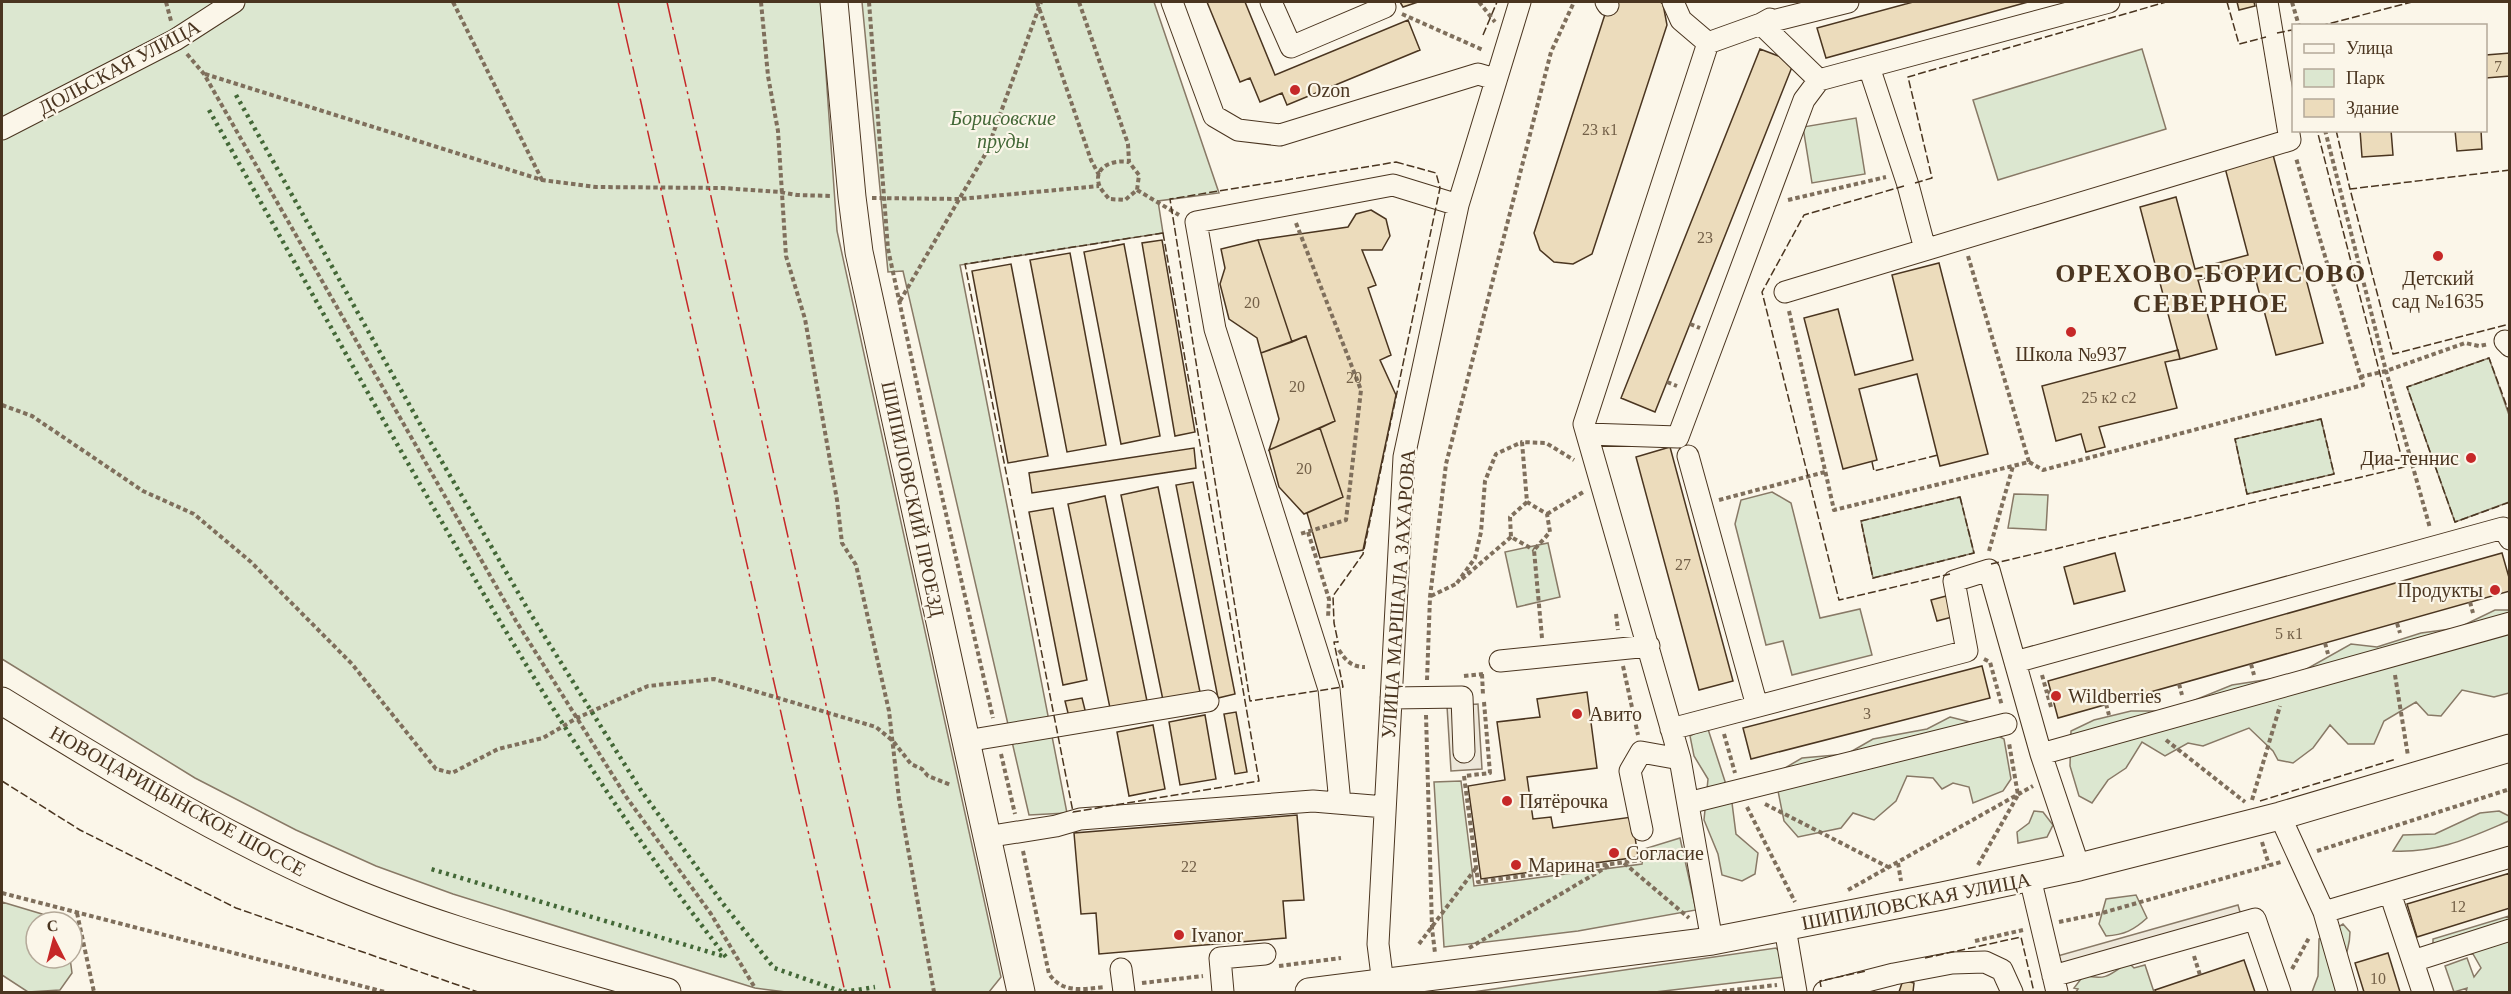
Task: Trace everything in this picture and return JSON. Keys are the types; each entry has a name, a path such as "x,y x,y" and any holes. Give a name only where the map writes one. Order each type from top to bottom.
{"main road":[{"name":"ШИПИЛОВСКИЙ ПРОЕЗД","path":"834,2 859,252 1021,993"},
{"name":"НОВОЦАРИЦЫНСКОЕ ШОССЕ","path":"2,701 125,776 261,851 324,880 483,937 667,993"},
{"name":"ШИПИЛОВСКАЯ УЛИЦА","path":"1309,993 1386,988 1712,941 1791,917 2030,878 2280,816 2510,748"}],"street":[{"name":"ДОЛЬСКАЯ УЛИЦА","path":"2,129 175,40 234,2"},
{"path":"1172,2 1214,116 1238,130 1280,135 1478,74 1496,79"},
{"path":"1271,2 1291,47 1385,7"},
{"name":"УЛИЦА МАРШАЛА ЗАХАРОВА","path":"1386,988 1378,944 1404,457 1458,205 1520,2"},
{"path":"1673,2 1681,20 1708,43"},
{"path":"1761,24 1798,2"},
{"path":"1708,43 1761,24 1848,2"},
{"path":"1587,434 1678,437 1804,100 1819,81 2109,2"},
{"path":"1785,292 2290,140 2267,2"},
{"path":"1761,24 1819,81"},
{"path":"1708,43 1584,424 1587,434 1589,483 1649,646 1680,759 1712,941"},
{"path":"1869,67 1904,173 1925,249"},
{"path":"1340,803 1329,689 1215,329 1196,222 1393,185 1458,205"},
{"path":"1688,456 1757,706"},
{"path":"2015,662 2503,528 2510,539"},
{"path":"1671,729 1967,651 1954,581 1989,570 2041,754 2079,867"},
{"path":"2041,754 2510,623"},
{"path":"1497,667 1543,657 1649,646"},
{"path":"1391,698 1462,697 1464,752"},
{"path":"966,741 1208,701"},
{"path":"1688,803 2006,724"},
{"path":"1642,830 1630,771 1641,752 1680,759"},
{"path":"986,837 1056,826 1080,819 1313,801 1385,807"},
{"path":"2280,816 2324,912 2347,993"},
{"path":"2324,912 2510,856"},
{"path":"2030,878 2055,984 2255,919 2280,991"},
{"path":"2390,892 2423,993"},
{"path":"1791,917 1796,988"},
{"path":"2413,961 2510,930"},
{"path":"1223,993 1220,957 1265,954"},
{"path":"1824,993 1894,974 1952,963 1985,962 2002,970 2012,993"},
{"path":"1120,969 1124,993"}],"path":[{"path":"453,2 542,180"},
{"path":"761,2 768,76 778,131 780,192 786,256 805,319 837,500 842,543 856,565 889,711 899,799 934,993"},
{"path":"868,2 888,249 899,302 1049,974 1059,985 1076,989"},
{"path":"1039,2 1039,9 1091,160 1099,175 1099,186 1109,199 1125,200 1137,190 1139,175 1129,162 1128,144 1079,2"},
{"path":"1479,2 1495,22"},
{"path":"1435,953 1432,928 1425,743 1426,698 1430,597 1446,464 1551,52 1574,2"},
{"path":"2292,2 2298,24"},
{"path":"1385,7 1484,50"},
{"path":"899,302 986,153 1039,9"},
{"path":"175,40 204,74 516,621 627,798 711,914 755,988"},
{"path":"204,74 542,180 596,187 723,188 797,195 838,196"},
{"path":"2326,132 2386,371 2435,546"},
{"path":"1785,292 1834,510 2028,462 2043,470 2363,385 2290,140"},
{"path":"1099,175 1106,165 1117,160 1129,162"},
{"path":"1764,206 1904,173"},
{"path":"866,198 960,199 1099,186"},
{"path":"1137,190 1172,212"},
{"path":"1282,540 1346,520 1361,390 1294,218"},
{"path":"1963,238 2028,462"},
{"path":"2360,377 2386,371 2465,343 2479,346 2507,344"},
{"path":"2,405 32,416 143,491 194,514 251,562 352,664 436,769 452,773 498,749 543,738 577,718 648,686 714,679 876,727 893,741 911,765 928,776 951,785"},
{"path":"1457,583 1475,558 1481,532 1485,481 1496,454 1522,442 1546,443 1573,458 1577,469"},
{"path":"1522,442 1527,502"},
{"path":"1983,572 2014,466"},
{"path":"1702,504 1825,472"},
{"path":"1589,483 1589,502"},
{"path":"1547,514 1589,483"},
{"path":"1527,502 1547,514 1550,532 1534,550 1543,657"},
{"path":"1511,537 1510,517 1527,502"},
{"path":"1308,532 1329,599 1330,627"},
{"path":"1430,597 1457,583 1511,537"},
{"path":"1511,537 1534,550"},
{"path":"1614,603 1620,649 1641,752"},
{"path":"1336,642 1349,663 1365,667"},
{"path":"2393,656 2408,761"},
{"path":"1467,676 1482,674 1497,667"},
{"path":"1482,674 1490,773 1464,776 1478,882 1641,860 1638,844 1642,830"},
{"path":"2043,681 2048,694"},
{"path":"2147,724 2250,806 2286,685"},
{"path":"1719,716 1740,791 1791,917"},
{"path":"1842,894 2049,777"},
{"path":"1972,941 2102,913 2300,856 2510,789"},
{"path":"1740,791 1890,868"},
{"path":"1976,870 2018,795"},
{"path":"2260,836 2269,865"},
{"path":"1623,862 1692,921"},
{"path":"1898,863 1901,885"},
{"path":"1466,950 1612,864"},
{"path":"1419,944 1476,868"},
{"path":"2,893 66,910"},
{"path":"2280,991 2324,912"},
{"path":"84,915 385,993"},
{"path":"84,946 94,993"},
{"path":"2191,947 2200,975"},
{"path":"1715,993 1796,988"}],"green space":[{"path":"2,2 821,2 837,231 1001,977 989,992 786,992 755,988 453,894 376,866 296,830 195,778 2,659"},
{"name":"Борисовские пруды","path":"862,2 1154,2 1219,193 1158,201 1163,233 960,265 1067,813 1029,815 903,271 888,272"},
{"path":"2142,49 2166,129 1998,180 1973,100"},
{"path":"1856,118 1865,174 1812,183 1803,127"},
{"name":"Диа-теннис","path":"2489,358 2509,415 2509,502 2455,522 2407,387"},
{"path":"2321,419 2334,474 2247,494 2235,439"},
{"path":"1772,492 1791,503 1820,618 1860,609 1872,655 1792,675 1783,641 1766,645 1735,524 1741,500"},
{"path":"2014,494 2048,495 2046,530 2008,528"},
{"path":"1960,497 1974,553 1873,578 1861,521"},
{"path":"1548,543 1560,597 1517,607 1505,552"},
{"path":"2495,610 2509,610 2509,693 2494,697 2462,690 2441,716 2428,715 2416,702 2384,721 2374,744 2348,744 2330,725 2313,748 2293,763 2278,760 2273,751 2249,728 2203,746 2188,743 2165,756 2142,742 2126,768 2108,780 2092,803 2079,796 2070,766 2071,731 2094,720 2131,711 2168,711 2232,685 2296,675 2351,644 2377,647 2421,633 2458,628"},
{"path":"1950,717 1974,723 2004,739 2011,779 2003,791 1973,803 1969,787 1953,783 1942,789 1933,778 1907,776 1896,801 1874,820 1853,813 1841,828 1798,837 1784,821 1778,791 1778,772 1802,758 1847,754 1873,739 1927,729"},
{"path":"1707,726 1732,803 1736,834 1758,853 1755,874 1742,881 1722,875 1718,854 1704,820 1708,779 1694,756 1690,736"},
{"path":"1461,781 1474,886 1642,864 1644,849 1680,838 1696,910 1578,931 1444,947 1434,782"},
{"path":"2034,811 2043,812 2053,825 2047,837 2018,843 2017,832 2029,823"},
{"path":"2499,811 2509,816 2509,821 2439,847 2393,851 2403,835 2435,834 2480,813"},
{"path":"2136,895 2147,918 2128,931 2106,936 2099,924 2106,899"},
{"path":"2,902 29,910 24,910 24,970 72,970 72,973 60,990 28,992 2,975"},
{"path":"2509,916 2509,992 2466,992 2467,988 2454,992 2445,966 2467,958 2474,977 2481,968 2473,954 2463,955 2433,945 2433,939"},
{"path":"2343,924 2350,932 2350,939 2335,988 2339,992 2312,992 2318,976 2319,939"},
{"path":"1776,948 1779,951 1784,977 1655,992 1473,992"},
{"path":"2128,962 2134,968 2145,965 2154,992 2076,992 2078,989 2074,988 2084,975 2107,976"}],"shaded area":[{"path":"1478,704 1482,769 1451,771 1447,706"},
{"path":"2238,905 2242,919 2057,971 2054,957"}],"building":[{"path":"1207,2 1245,2 1275,75 1408,20 1420,50 1287,105 1282,93 1260,102 1250,78 1240,82"},
{"path":"1400,2 1418,2 1403,7"},
{"path":"1612,2 1660,2 1663,4 1667,25 1592,254 1573,264 1554,262 1540,250 1534,233 1608,5"},
{"path":"1913,2 2028,2 1826,58 1817,28"},
{"path":"2237,2 2254,2 2255,6 2239,10"},
{"path":"1760,49 1794,62 1655,412 1621,398"},
{"path":"2510,53 2510,76 2487,78 2487,55"},
{"path":"2360,132 2391,132 2393,155 2362,157"},
{"path":"2455,132 2481,132 2482,149 2457,151"},
{"path":"2272,151 2323,343 2276,355 2252,266 2198,280 2217,349 2180,359 2140,207 2176,197 2195,269 2248,255 2224,164"},
{"path":"1371,210 1386,219 1390,236 1382,250 1362,250 1376,285 1368,288 1391,355 1380,360 1396,395 1363,550 1320,558 1307,513 1343,497 1320,428 1335,421 1306,336 1292,342 1258,240 1348,227 1356,214"},
{"path":"1162,240 1195,432 1175,436 1142,243"},
{"path":"1258,240 1292,342 1261,353 1257,338 1229,319 1220,284 1225,268 1221,249"},
{"path":"1124,244 1160,436 1121,444 1084,252"},
{"path":"1070,253 1106,445 1067,452 1030,260"},
{"path":"1939,263 1988,454 1940,466 1917,374 1859,389 1877,460 1843,469 1804,318 1838,309 1855,375 1913,360 1892,275"},
{"path":"1011,264 1048,456 1008,463 972,271"},
{"path":"1306,336 1335,421 1269,450 1279,419 1261,353"},
{"path":"2178,350 2180,359 2165,362 2177,408 2099,427 2105,447 2086,452 2081,434 2056,441 2042,386"},
{"path":"1320,428 1343,497 1304,514 1279,487 1269,450"},
{"path":"1670,447 1733,681 1699,690 1636,457"},
{"path":"1194,448 1196,468 1032,493 1029,473"},
{"path":"1193,482 1235,694 1218,698 1176,485"},
{"path":"1158,487 1201,697 1164,705 1121,495"},
{"path":"1105,496 1148,706 1111,713 1068,504"},
{"path":"1053,508 1087,680 1063,685 1029,512"},
{"path":"2115,553 2125,591 2074,604 2064,567"},
{"path":"2502,553 2510,581 2510,591 2058,718 2048,681"},
{"path":"1950,595 1956,616 1937,621 1931,600"},
{"path":"1982,666 1990,698 1751,759 1743,728"},
{"path":"1587,692 1597,768 1527,777 1533,819 1551,817 1553,828 1632,817 1638,857 1481,879 1468,786 1505,780 1497,722 1540,717 1537,699"},
{"path":"1082,698 1086,714 1069,717 1065,701"},
{"path":"1236,712 1247,772 1235,774 1224,714"},
{"path":"1205,715 1216,779 1180,785 1169,722"},
{"path":"1153,725 1165,789 1129,796 1117,732"},
{"path":"1297,815 1304,900 1283,901 1286,938 1099,954 1096,913 1081,914 1074,833"},
{"path":"2510,873 2510,908 2417,937 2407,904"},
{"path":"2388,953 2400,992 2364,992 2355,963"},
{"path":"2244,960 2255,992 2156,992 2155,990"},
{"path":"1903,980 1914,983 1913,992 1899,992"}],"hedge":[{"path":"236,95 424,431 530,613 640,789 724,905 774,968 843,992"},
{"path":"209,110 389,430 514,645 615,804 726,957 431,869"},
{"path":"844,992 875,987"}],"fence":[{"path":"1483,35 1497,2"},
{"path":"1915,183 1932,178 1908,77 2166,2"},
{"path":"2227,2 2239,44 2266,37"},
{"path":"2328,24 2412,2"},
{"path":"2277,33 2292,30"},
{"path":"1991,564 2404,467 2318,132"},
{"path":"2336,132 2350,189 2352,189"},
{"path":"1396,162 1436,173 1440,188 1363,554 1333,596 1334,623 1338,642 1334,642 1343,687 1250,701 1170,199 1396,162"},
{"path":"2510,170 2350,189 2393,354 2510,324"},
{"path":"1904,186 1804,215 1762,292 1839,600 1950,574"},
{"path":"1163,233 1259,781 1073,812 965,264 1163,233"},
{"path":"2510,415 2489,358 2407,387 2455,522 2510,502"},
{"path":"2321,419 2334,474 2247,494 2235,439 2321,419"},
{"path":"1872,462 1874,471 1938,455"},
{"path":"1960,497 1974,553 1873,578 1861,521 1960,497"},
{"path":"2260,801 2396,759"},
{"path":"2,781 80,830 236,908 478,992"},
{"path":"1925,958 2021,937 2034,992"},
{"path":"1821,987 1820,981 1866,971"}],"power":[{"path":"618,2 845,992"},
{"path":"667,2 891,992"}],"place":[{"name":"Ozon","path":"1295,90"},
{"name":"Детский сад №1635","path":"2438,256"},
{"name":"Школа №937","path":"2071,332"},
{"name":"Диа-теннис","path":"2471,458"},
{"name":"Продукты","path":"2495,590"},
{"name":"Wildberries","path":"2056,696"},
{"name":"Авито","path":"1577,714"},
{"name":"Пятёрочка","path":"1507,801"},
{"name":"Согласие","path":"1614,853"},
{"name":"Марина","path":"1516,865"},
{"name":"Ivanor","path":"1179,935"}],"district":[{"name":"ОРЕХОВО-БОРИСОВО СЕВЕРНОЕ","path":"2211,288"}]}
